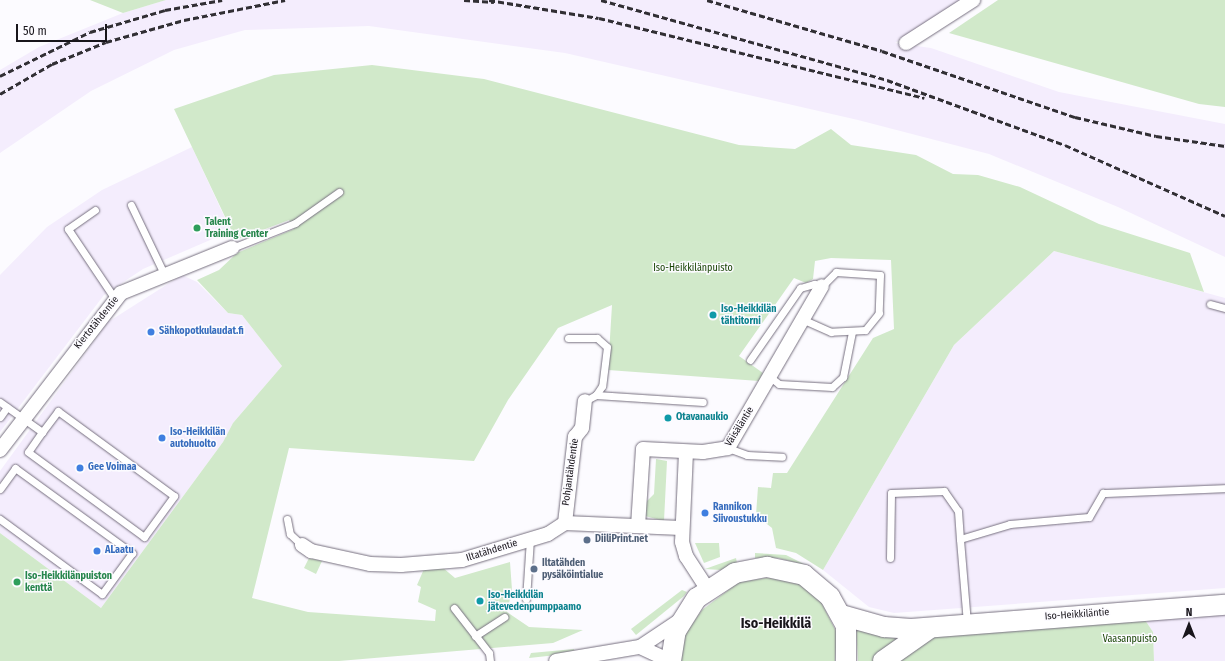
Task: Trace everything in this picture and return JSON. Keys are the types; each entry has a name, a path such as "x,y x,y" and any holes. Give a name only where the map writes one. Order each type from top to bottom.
{"street":[{"path":"906,44 973,0"},
{"name":"Kiertotähdentie","path":"0,450 115,298 134,285 232,248"},
{"name":"Väisäläntie","path":"686,452 728,448 822,286"},
{"name":"Pohjantähdentie","path":"565,523 575,437 582,428 590,398"},
{"path":"638,526 643,449 686,452 681,528 686,556 707,588"},
{"path":"565,523 681,528"},
{"name":"Iltatähdentie","path":"302,545 311,551 370,564 401,565 462,560 548,534 565,523"},
{"path":"556,661 640,647 682,619 707,588 749,569 784,568 815,583 841,615 847,634 846,661"},
{"name":"Iso-Heikkiläntie","path":"841,615 884,627 930,628 967,623 1225,605"},
{"path":"640,647 671,661 673,644 682,619"},
{"name":"Iso-Heikkiläntie","path":"883,661 930,628"}],"lane":[{"path":"232,248 295,223 339,192"},
{"path":"131,205 164,274"},
{"path":"95,210 68,229 115,298"},
{"path":"750,360 800,288 814,284 822,286 836,272 880,275 880,306 875,322 865,330 852,332 831,332 802,319"},
{"path":"1210,304 1225,308"},
{"path":"770,377 780,384 832,387 843,377 852,332"},
{"path":"568,338 597,338 607,347 602,386 590,398"},
{"path":"590,398 703,402"},
{"path":"0,402 42,432"},
{"path":"0,417 7,407"},
{"path":"58,411 174,496 144,537 28,452 42,432 58,411"},
{"path":"728,448 747,455 782,457"},
{"path":"0,488 15,468 132,553 102,594 0,520"},
{"path":"960,539 1010,524 1089,517 1103,493 1225,488"},
{"path":"890,558 891,493 944,491 958,511 967,623"},
{"path":"287,519 290,534 302,545"},
{"path":"526,599 530,539"},
{"path":"454,608 489,653 490,661"},
{"path":"475,636 504,617"}],"shaded area":[{"path":"166,0 961,0 895,43 931,48 1059,92 1225,124 1225,257 1118,207 989,154 858,120 565,53 369,26 245,30 174,50 91,91 0,153 0,70 39,47 123,13"},
{"path":"192,147 231,231 143,269 104,295 0,432 0,275 47,227 102,190"},
{"path":"1054,251 1225,298 1225,588 894,613 869,607 823,570 954,345"},
{"path":"182,275 197,282 228,313 242,315 282,366 233,423 223,442 101,608 0,533 0,471 108,322"},
{"path":"1225,611 1225,661 1154,661 1153,632 1143,617"}],"green space":[{"path":"90,0 166,0 123,13"},
{"path":"998,0 1225,0 1225,107 1199,104 949,33"},
{"name":"Iso-Heikkilänpuisto","path":"372,65 484,79 739,145 795,149 831,129 851,145 916,155 953,174 978,175 1020,187 1099,224 1190,253 1204,292 1054,251 954,345 823,570 796,553 776,548 772,528 756,515 758,487 771,488 773,473 787,473 873,338 894,329 891,260 831,258 815,261 813,279 806,283 794,278 739,356 763,373 759,381 608,370 612,305 558,328 508,400 474,461 289,448 252,598 308,612 435,621 436,610 418,602 421,587 417,585 424,569 442,567 455,578 510,562 512,590 507,612 529,627 583,630 553,643 339,661 0,661 0,533 101,608 223,442 233,423 282,366 242,315 228,313 197,280 219,270 237,253 294,229 289,220 236,240 174,109 274,75"},
{"path":"656,459 667,461 664,521 645,516 645,503 654,494"},
{"path":"695,543 719,543 720,557 704,563"},
{"path":"755,553 786,555 808,566 778,558 755,558"},
{"path":"309,558 322,561 316,574 304,568"},
{"path":"736,558 737,563 721,570 705,569"},
{"path":"772,577 798,583 820,600 837,633 835,661 680,661 685,634 702,610 739,582"},
{"path":"682,590 687,592 684,596 636,635 631,629"},
{"name":"Vaasanpuisto","path":"1143,617 1153,632 1154,661 890,661 929,636"},
{"path":"856,627 911,634 876,661 858,661"},
{"path":"574,649 575,653 529,658 531,653"}],"railway":[{"path":"0,76 90,32 165,10 222,0"},
{"path":"0,94 52,64 106,42 184,20 285,0"},
{"path":"464,0 494,2"},
{"path":"489,0 599,18 924,98"},
{"path":"601,0 887,80 1065,145 1225,216"},
{"path":"707,0 882,51 1075,117 1156,136 1225,146"}],"place":[{"name":"Talent Training Center","path":"197,228"},
{"name":"Iso-Heikkilän tähtitorni","path":"713,315"},
{"name":"Sähkopotkulaudat.fi","path":"151,332"},
{"name":"Otavanaukio","path":"668,418"},
{"name":"Iso-Heikkilän autohuolto","path":"162,438"},
{"name":"Gee Voimaa","path":"80,468"},
{"name":"Rannikon Siivoustukku","path":"705,513"},
{"name":"DiiliPrint.net","path":"587,540"},
{"name":"ALaatu","path":"97,551"},
{"name":"Iltatähden pysäköintialue","path":"534,569"},
{"name":"Iso-Heikkilänpuiston kenttä","path":"17,582"},
{"name":"Iso-Heikkilän jätevedenpumppaamo","path":"480,601"}],"district":[{"name":"Iso-Heikkilä","path":"776,624"}]}
